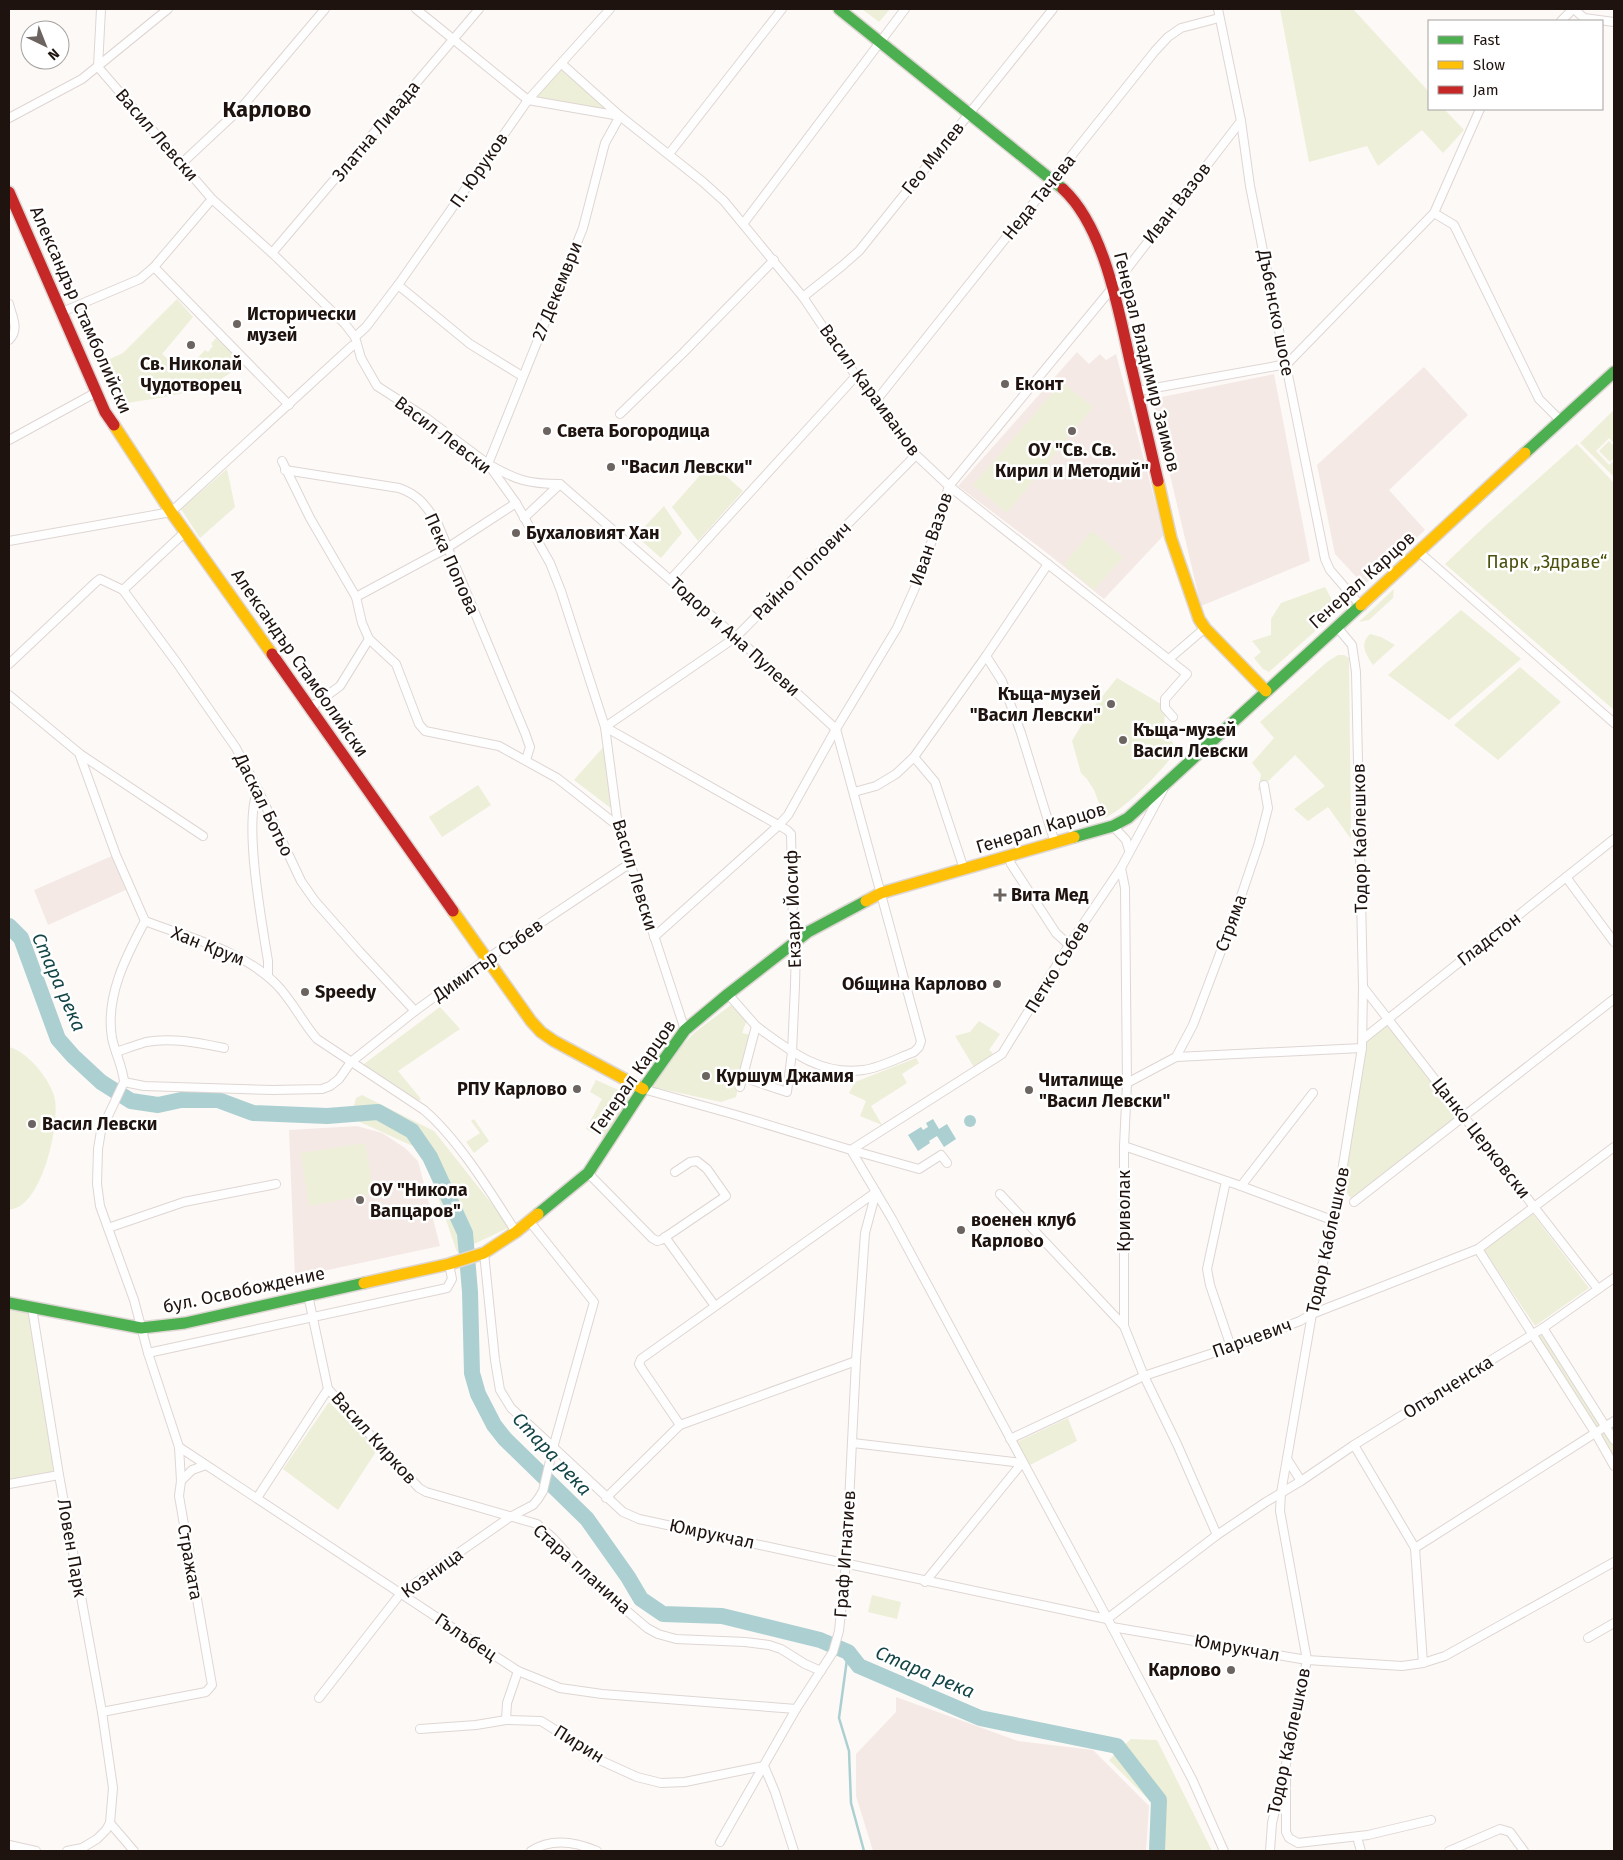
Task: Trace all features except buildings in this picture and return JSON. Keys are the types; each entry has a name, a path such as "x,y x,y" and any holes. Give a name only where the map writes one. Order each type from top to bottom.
{"main road":[{"name":"Генерал Владимир Заимов","path":"839,9 1053,180 1072,197 1089,222 1113,287 1172,538 1194,603 1205,628 1266,691"},
{"name":"Александър Стамболийски","path":"9,192 104,412 185,532 531,1021 541,1032 554,1041 643,1089"},
{"name":"Генерал Карцов","path":"484,1253 530,1222 588,1173 643,1089 685,1030 796,940 826,921 881,893 1113,826 1140,809 1168,781 1614,372"},
{"name":"бул. Освобождение","path":"9,1303 141,1328 185,1323 449,1264 484,1253"}],"street":[{"path":"98,67 101,9"},
{"path":"9,118 82,80 168,9"},
{"path":"181,164 242,107 326,9"},
{"name":"Васил Караиванов","path":"416,9 528,100 620,116"},
{"name":"Златна Ливада","path":"272,253 479,9"},
{"name":"П. Юруков","path":"355,336 366,327 398,285 528,100 610,9"},
{"path":"669,154 782,9"},
{"path":"743,224 879,41 905,9"},
{"name":"Гео Милев","path":"803,297 859,250 1053,9"},
{"name":"Дъбенско шосе","path":"1218,9 1240,121 1250,186 1325,559 1330,570 1360,606"},
{"path":"1562,20 1573,9 1584,18 1599,20"},
{"name":"Неда Тачева","path":"875,402 1168,36 1182,28 1219,18"},
{"name":"Васил Караиванов","path":"562,64 620,116 669,154 724,201 803,297 856,376 916,455 949,486 1187,674 1165,699 1165,708 1173,716"},
{"name":"Васил Левски","path":"98,67 212,199 272,253 355,336 361,358 377,386 425,417 488,464 516,503 550,563 561,590 604,727 618,826 685,1030"},
{"path":"1138,391 1287,364 1434,213 1480,110"},
{"name":"27 Декември","path":"488,464 583,228 605,142 620,116"},
{"name":"Иван Вазов","path":"654,937 788,815 836,729 897,628 922,572 949,486 1113,287 1240,121"},
{"path":"62,312 140,279 154,267 212,199"},
{"path":"1434,213 1454,225 1539,399 1561,421"},
{"path":"620,414 774,260"},
{"path":"154,267 289,405"},
{"path":"398,285 470,344 522,376"},
{"path":"9,304 16,329 14,335 9,340"},
{"path":"9,541 171,512 352,346"},
{"path":"671,579 856,376"},
{"path":"9,440 95,393"},
{"name":"Райно Попович","path":"604,727 736,637 916,455"},
{"path":"282,461 310,518 356,597 362,623 369,639 396,664 419,724 425,731 499,746 557,778 618,826"},
{"path":"488,464 520,480 535,484 560,484"},
{"name":"Пека Попова","path":"285,470 399,488 414,493 426,506 437,522 526,733 530,747 526,760"},
{"path":"524,518 560,484"},
{"name":"Тодор и Ана Пулеви","path":"560,484 671,579 836,729"},
{"path":"356,597 447,548 516,503"},
{"path":"9,664 100,579 123,590 185,532"},
{"path":"1419,552 1614,723"},
{"path":"854,792 876,786 896,774 914,757 986,656 1048,564"},
{"name":"Даскал Ботьо","path":"123,590 236,748 301,881 315,901 415,1011"},
{"name":"Тодор Каблешков","path":"1270,1851 1272,1823 1307,1660 1280,1511 1281,1493 1312,1314 1340,1184 1363,1039 1356,672 1352,645 1337,627"},
{"path":"1169,659 1205,628"},
{"path":"310,708 340,686 369,639"},
{"path":"986,656 1002,682 1021,733 1055,843"},
{"path":"9,695 79,753 202,836"},
{"name":"Екзарх Йосиф","path":"604,727 791,834 793,922 796,940 792,1052 787,1092 742,1077"},
{"path":"728,994 756,1026 792,1052 803,1059 843,1071 865,1070 914,1052 919,1047 921,1041 836,729"},
{"path":"79,753 116,855 145,921 129,952 114,993 110,1021 116,1052 124,1074 123,1084"},
{"path":"914,757 935,782 964,870"},
{"name":"Петко Събев","path":"851,1150 1002,1054 1069,945 1121,868 1129,850 1168,781"},
{"name":"Стряма","path":"1176,1057 1193,1024 1235,914 1259,843 1268,808 1264,785"},
{"path":"258,790 252,812 255,867 268,961 268,976"},
{"path":"1113,826 1126,840 1129,850"},
{"name":"Гладстон","path":"1363,1039 1614,839"},
{"path":"1009,856 1011,864 1056,933 1069,945"},
{"name":"Димитър Събев","path":"123,1084 273,1090 322,1089 330,1086 339,1079 351,1062 415,1011 488,958 629,864"},
{"name":"Криволак","path":"1121,868 1125,888 1124,1326 1144,1376 1177,1444 1217,1535"},
{"path":"1566,878 1614,942"},
{"name":"Хан Крум","path":"145,921 236,955 252,963 268,976 283,992 317,1039 424,1110 439,1123 516,1232"},
{"name":"Цанко Церковски","path":"1363,987 1598,1289"},
{"path":"1354,1202 1614,999"},
{"path":"740,1087 756,1026"},
{"path":"116,1052 146,1042 160,1040 224,1048"},
{"path":"1126,1083 1176,1057 1362,1048"},
{"name":"Стражата","path":"102,1712 206,1692 212,1685 179,1496 181,1481 179,1447 148,1353 134,1300 100,1206 97,1184 98,1149 101,1131 123,1084"},
{"path":"643,1089 919,1169 941,1155 946,1163"},
{"path":"1242,1186 1313,1093"},
{"path":"1124,1146 1242,1186 1332,1220"},
{"name":"Парчевич","path":"1010,1439 1144,1376 1231,1347 1300,1321 1312,1314 1478,1249 1614,1147"},
{"path":"851,1150 899,1233 1112,1627 1192,1779 1224,1851"},
{"path":"588,1173 657,1241 726,1196 707,1169 697,1161 690,1162 675,1172"},
{"path":"1226,1181 1207,1269 1210,1285 1231,1347"},
{"path":"108,1228 184,1202 276,1184"},
{"path":"680,1425 642,1369 639,1364 640,1359 876,1192"},
{"name":"Граф Игнатиев","path":"720,1842 796,1709 833,1652 839,1631 846,1563 856,1361 865,1233 876,1192"},
{"path":"1000,1194 1124,1326"},
{"path":"530,1222 594,1302 553,1448"},
{"path":"665,1237 715,1306"},
{"path":"1478,1249 1596,1434 1614,1466"},
{"name":"Юмрукчал","path":"484,1253 500,1390 511,1408 622,1512 639,1519 926,1582 1107,1619"},
{"path":"148,1353 447,1288 452,1279 449,1264"},
{"name":"Опълченска","path":"1107,1619 1217,1535 1354,1445 1543,1328 1614,1278"},
{"name":"Васил Кирков","path":"308,1295 328,1389 419,1488 426,1492 510,1516"},
{"name":"Ловен Парк","path":"32,1308 59,1475 102,1712 113,1788 110,1823"},
{"path":"1543,1328 1614,1440"},
{"path":"606,1498 680,1425 856,1361"},
{"path":"257,1498 328,1389"},
{"path":"1415,1548 1614,1421"},
{"path":"853,1443 1022,1463"},
{"path":"1354,1445 1415,1548 1423,1663"},
{"name":"Гълъбец","path":"179,1447 518,1671 547,1683 572,1690 796,1709"},
{"name":"Козница","path":"319,1698 401,1593 510,1516 533,1505 543,1491 553,1448"},
{"path":"1287,1458 1301,1481"},
{"path":"926,1582 1022,1463"},
{"path":"181,1481 192,1470 206,1465"},
{"path":"9,1484 59,1475"},
{"name":"Стара планина","path":"510,1516 537,1524 592,1581 647,1628 658,1634 676,1639 769,1645 821,1671"},
{"name":"Юмрукчал","path":"1112,1627 1307,1660 1402,1666 1423,1663 1445,1656 1614,1562"},
{"path":"1588,1638 1614,1623"},
{"path":"506,1720 507,1703 518,1671"},
{"name":"Пирин","path":"420,1729 476,1725 506,1720 542,1722 557,1730 593,1757 637,1777 661,1783 685,1782 764,1766"},
{"path":"764,1766 775,1792 794,1851"},
{"path":"1285,1769 1286,1832 1289,1838 1298,1843 1357,1836 1431,1820"},
{"path":"67,1851 82,1848 97,1839 110,1823 134,1851"},
{"path":"1449,1851 1500,1829 1510,1832 1524,1851"},
{"path":"1357,1836 1361,1851"},
{"path":"530,1851 537,1847 557,1842 588,1847 597,1851"},
{"path":"9,1845 22,1850 36,1851"}],"shaded area":[{"name":"ОУ \"Св. Св. Кирил и Методий\"","path":"1077,352 1089,364 1100,354 1106,360 1116,354 1164,535 1104,599 958,486"},
{"path":"1424,367 1468,415 1389,490 1425,530 1364,585 1335,554 1317,465"},
{"path":"1274,374 1310,561 1201,606 1152,399"},
{"path":"114,855 130,888 48,925 34,890"},
{"name":"ОУ \"Никола Вапцаров\"","path":"357,1126 382,1133 405,1148 418,1161 440,1246 295,1277 289,1130"},
{"path":"896,1697 1018,1741 1093,1750 1149,1806 1146,1851 873,1851 856,1796 856,1754 896,1712"}],"green space":[{"path":"862,9 890,9 879,22"},
{"path":"1280,9 1353,9 1428,91 1428,110 1445,110 1464,130 1443,153 1422,130 1378,166 1367,146 1309,162"},
{"path":"562,64 620,116 528,100"},
{"path":"177,299 193,317 162,354 184,373 205,350 208,352 216,338 241,361 226,376 197,389 180,394 115,405 97,365 123,353"},
{"path":"1062,382 1093,407 1007,513 973,485"},
{"path":"1614,410 1614,443 1609,438 1596,451 1609,465 1614,461 1614,477 1580,443"},
{"path":"1609,441 1614,446 1614,458 1610,462 1599,451"},
{"name":"Парк „Здраве“","path":"1577,444 1614,483 1614,710 1445,564"},
{"path":"711,463 743,491 698,541 672,507"},
{"path":"227,469 235,507 200,538 181,509"},
{"path":"664,506 682,533 661,558 636,536"},
{"path":"1092,531 1123,557 1094,590 1064,564"},
{"path":"1325,587 1338,611 1269,672 1263,669 1254,658 1261,652 1252,641 1271,635 1271,619 1281,603"},
{"path":"1394,589 1393,598 1369,620 1359,622"},
{"path":"1461,610 1521,659 1449,720 1388,675"},
{"path":"1370,634 1381,637 1395,645 1373,665 1364,646"},
{"path":"1338,655 1344,655 1349,658 1351,839 1328,807 1308,821 1294,809 1325,786 1295,755 1258,791 1261,774 1252,763 1274,738 1260,722 1327,662"},
{"path":"1520,667 1561,702 1498,760 1454,725"},
{"path":"1117,678 1166,707 1162,739 1172,741 1176,751 1162,769 1143,788 1123,806 1105,818 1094,790 1081,773 1072,741 1088,714"},
{"path":"607,743 616,812 574,780"},
{"path":"478,785 491,805 442,837 429,817"},
{"path":"731,1005 747,1020 742,1033 751,1035 736,1097 721,1102 652,1087 680,1048 694,1033"},
{"path":"440,1007 460,1029 398,1071 421,1099 415,1104 360,1067"},
{"path":"1389,1018 1464,1116 1354,1202 1340,1184 1363,1039"},
{"path":"979,1021 1000,1034 989,1050 993,1053 975,1069 955,1036 970,1032"},
{"name":"Васил Левски","path":"9,1047 23,1054 44,1076 53,1092 56,1112 52,1141 43,1173 29,1198 20,1206 9,1210"},
{"path":"916,1058 919,1063 902,1074 907,1083 871,1106 882,1125 860,1116 866,1101 849,1093 855,1082"},
{"path":"596,1080 632,1096 606,1140 586,1129 602,1099 590,1092"},
{"path":"362,1095 434,1131 510,1227 457,1252 425,1159 415,1147 351,1118 356,1098"},
{"path":"474,1119 489,1141 474,1153 466,1142 480,1133 471,1121"},
{"path":"365,1143 374,1194 309,1206 301,1153"},
{"path":"1533,1214 1589,1288 1535,1326 1484,1250"},
{"path":"9,1303 32,1308 59,1475 9,1484"},
{"path":"1543,1328 1614,1440 1614,1466 1532,1335"},
{"path":"329,1402 377,1450 338,1510 283,1469"},
{"path":"1068,1418 1077,1441 1028,1466 1015,1443"},
{"path":"872,1595 901,1602 897,1619 868,1612"},
{"path":"1131,1739 1157,1740 1212,1851 1149,1851 1153,1804 1109,1760"}],"water":[{"path":"972,1115 975,1116 975,1126 968,1127 965,1126 964,1119 965,1116"},
{"path":"933,1119 939,1129 947,1124 956,1139 944,1147 937,1136 918,1151 908,1135 921,1127 923,1130 928,1127 926,1123"}],"waterway":[{"name":"Стара река","path":"9,926 21,938 58,1039 101,1082 131,1101 158,1105 181,1100 218,1100 253,1113 327,1116 378,1112 412,1131 430,1157 465,1233 470,1292 472,1373 478,1394 494,1425 505,1439 587,1519 628,1577 641,1599 663,1614 722,1616 820,1640 848,1652 859,1666 980,1718 1117,1746 1159,1800 1157,1851"},
{"path":"848,1652 839,1718 849,1751 851,1803 864,1851"}],"traffic: fast":[{"path":"839,9 1063,189"},
{"path":"1525,453 1614,372"},
{"path":"1074,837 1113,826 1128,818 1361,605"},
{"path":"538,1214 588,1173 643,1089 685,1030 808,932 866,901"},
{"path":"9,1303 141,1328 185,1323 364,1283"}],"traffic: slow":[{"path":"114,425 171,512 272,654"},
{"path":"1361,605 1525,453"},
{"path":"1158,481 1171,538 1199,619 1205,628 1266,691"},
{"path":"866,901 881,893 1074,837"},
{"path":"453,911 531,1021 541,1032 554,1041 643,1089"},
{"path":"364,1283 449,1264 484,1253 516,1232 538,1214"}],"traffic: jam":[{"path":"1063,189 1077,205 1089,224 1107,269 1158,481"},
{"path":"9,192 105,412 114,425"},
{"path":"272,654 453,911"}],"place":[{"name":"Исторически музей","path":"237,324"},
{"name":"Св. Николай Чудотворец","path":"191,345"},
{"name":"Еконт","path":"1005,384"},
{"name":"Света Богородица","path":"547,431"},
{"name":"ОУ \"Св. Св. Кирил и Методий\"","path":"1072,431"},
{"name":"\"Васил Левски\"","path":"611,467"},
{"name":"Бухаловият Хан","path":"516,533"},
{"name":"Къща-музей \"Васил Левски\"","path":"1111,704"},
{"name":"Къща-музей Васил Левски","path":"1123,740"},
{"name":"Вита Мед","path":"1000,895"},
{"name":"Община Карлово","path":"997,984"},
{"name":"Speedy","path":"305,992"},
{"name":"Куршум Джамия","path":"706,1076"},
{"name":"РПУ Карлово","path":"577,1089"},
{"name":"Читалище \"Васил Левски\"","path":"1029,1090"},
{"name":"Васил Левски","path":"32,1124"},
{"name":"ОУ \"Никола Вапцаров\"","path":"360,1200"},
{"name":"военен клуб Карлово","path":"961,1230"},
{"name":"Карлово","path":"1231,1670"}],"district":[{"name":"Карлово","path":"267,109"}]}
